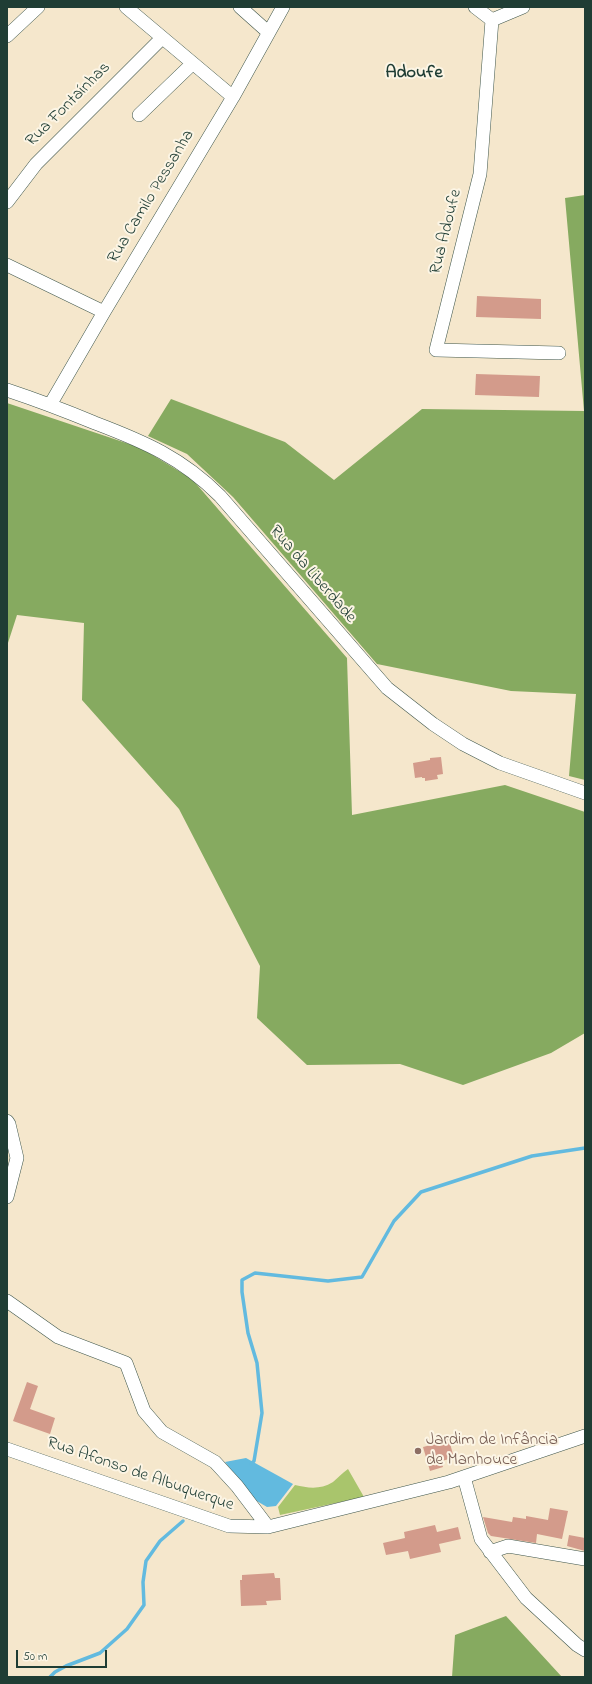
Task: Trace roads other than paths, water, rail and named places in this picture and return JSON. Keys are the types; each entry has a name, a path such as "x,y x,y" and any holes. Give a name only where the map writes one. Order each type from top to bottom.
{"street":[{"path":"7,36 38,7"},
{"path":"126,7 233,97"},
{"path":"240,7 268,32"},
{"name":"Rua Camilo Pessanha","path":"50,405 233,97 283,7"},
{"path":"475,7 492,20 523,7"},
{"name":"Rua Adoufe","path":"492,20 480,174 436,350 559,352"},
{"name":"Rua Fontaínhas","path":"7,202 36,164 162,38"},
{"path":"139,115 192,64"},
{"path":"7,265 104,312"},
{"name":"Rua da Liberdade","path":"7,390 50,405 164,452 205,481 220,496 387,688 433,724 463,744 500,763 585,793"},
{"path":"7,1121 17,1158 7,1197"},
{"path":"7,1301 58,1337 126,1363 144,1411 162,1432 215,1462 237,1486 268,1527"},
{"name":"Rua Afonso de Albuquerque","path":"7,1449 229,1526 268,1527 449,1482 585,1436"},
{"path":"464,1477 481,1539 490,1552 526,1598 585,1650"},
{"path":"490,1552 508,1546 585,1559"}],"water":[{"path":"246,1458 293,1484 276,1506 267,1507 255,1500 225,1462"}],"waterway":[{"path":"251,1464 254,1461 262,1413 257,1363 248,1333 242,1292 242,1280 255,1273 328,1281 362,1277 394,1221 421,1192 532,1156 585,1148"},
{"path":"50,1677 55,1672 66,1666 100,1653 127,1629 144,1605 143,1582 146,1561 160,1541 183,1521"}],"place":[{"name":"Jardim de Infância de Manhouce","path":"418,1451"}],"district":[{"name":"Adoufe","path":"414,74"}]}
